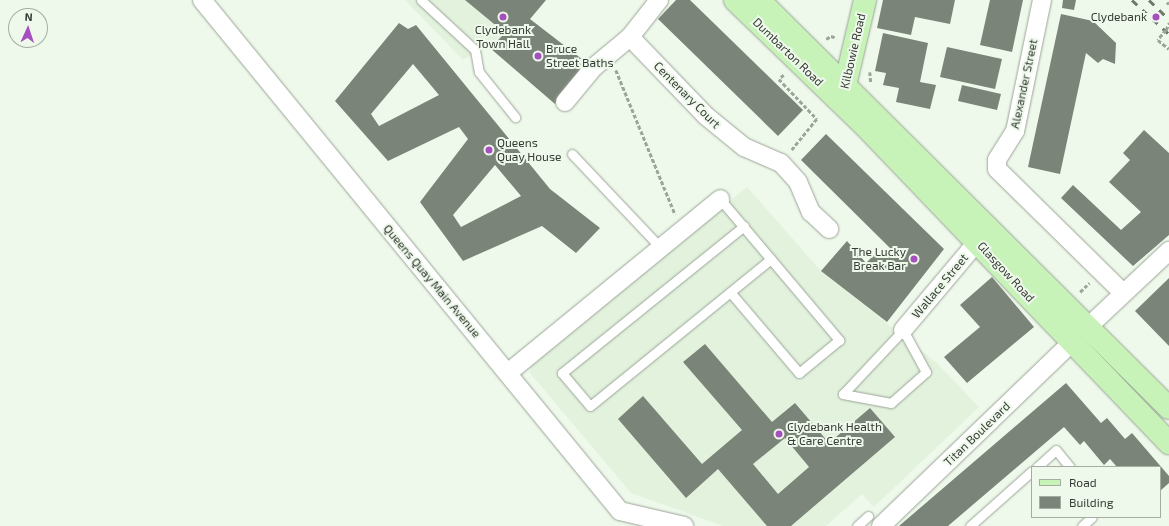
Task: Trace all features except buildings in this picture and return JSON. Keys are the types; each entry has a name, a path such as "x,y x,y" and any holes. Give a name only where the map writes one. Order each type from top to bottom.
{"main road":[{"name":"Dumbarton Road","path":"735,0 804,56 843,93"},
{"name":"Dumbarton Road","path":"759,0 804,56"},
{"name":"Kilbowie Road","path":"843,93 865,0"},
{"name":"Glasgow Road","path":"843,93 978,242 1169,443"},
{"name":"Glasgow Road","path":"843,93 1090,326 1169,408"},
{"path":"1072,342 1090,326"}],"street":[{"name":"Queens Quay Main Avenue","path":"202,0 509,372 620,510 684,526"},
{"path":"565,102 594,67 630,37 659,0"},
{"name":"Alexander Street","path":"1042,0 1015,131 997,160 997,170 1123,293"},
{"name":"Centenary Court","path":"630,37 706,116 744,147 781,163 798,182 811,212 829,230"},
{"path":"509,372 720,199"},
{"name":"Wallace Street","path":"903,330 978,242"},
{"path":"1090,326 1123,293 1169,251"},
{"name":"Titan Boulevard","path":"875,521 1072,342"}],"lane":[{"path":"421,0 475,50 479,72 515,117"},
{"path":"572,154 661,248"},
{"path":"720,199 839,340 799,374 730,292"},
{"path":"744,226 562,373 590,406 771,259"},
{"path":"903,330 926,372 891,403 843,394 903,330"},
{"path":"1038,466 1056,450 1069,466"},
{"path":"970,526 1031,472"},
{"path":"1082,526 1091,518"},
{"path":"857,526 875,521"}],"path":[{"path":"1169,23 1158,40 1169,49"},
{"path":"781,163 817,119 779,80 804,56 831,36"},
{"path":"611,53 682,230"}],"shaded area":[{"path":"405,0 546,0 530,19 463,60"},
{"path":"747,187 821,271 937,363 979,407 874,507 862,494 826,526 723,526 631,493 530,373 531,362"}],"railway":[{"path":"1132,0 1169,34"},
{"path":"1149,0 1169,19"}],"place":[{"name":"Clydebank Town Hall","path":"503,17"},
{"name":"Clydebank","path":"1156,17"},
{"name":"Bruce Street Baths","path":"538,56"},
{"name":"Queens Quay House","path":"489,150"},
{"name":"The Lucky Break Bar","path":"914,259"},
{"name":"Clydebank Health & Care Centre","path":"779,434"}]}
